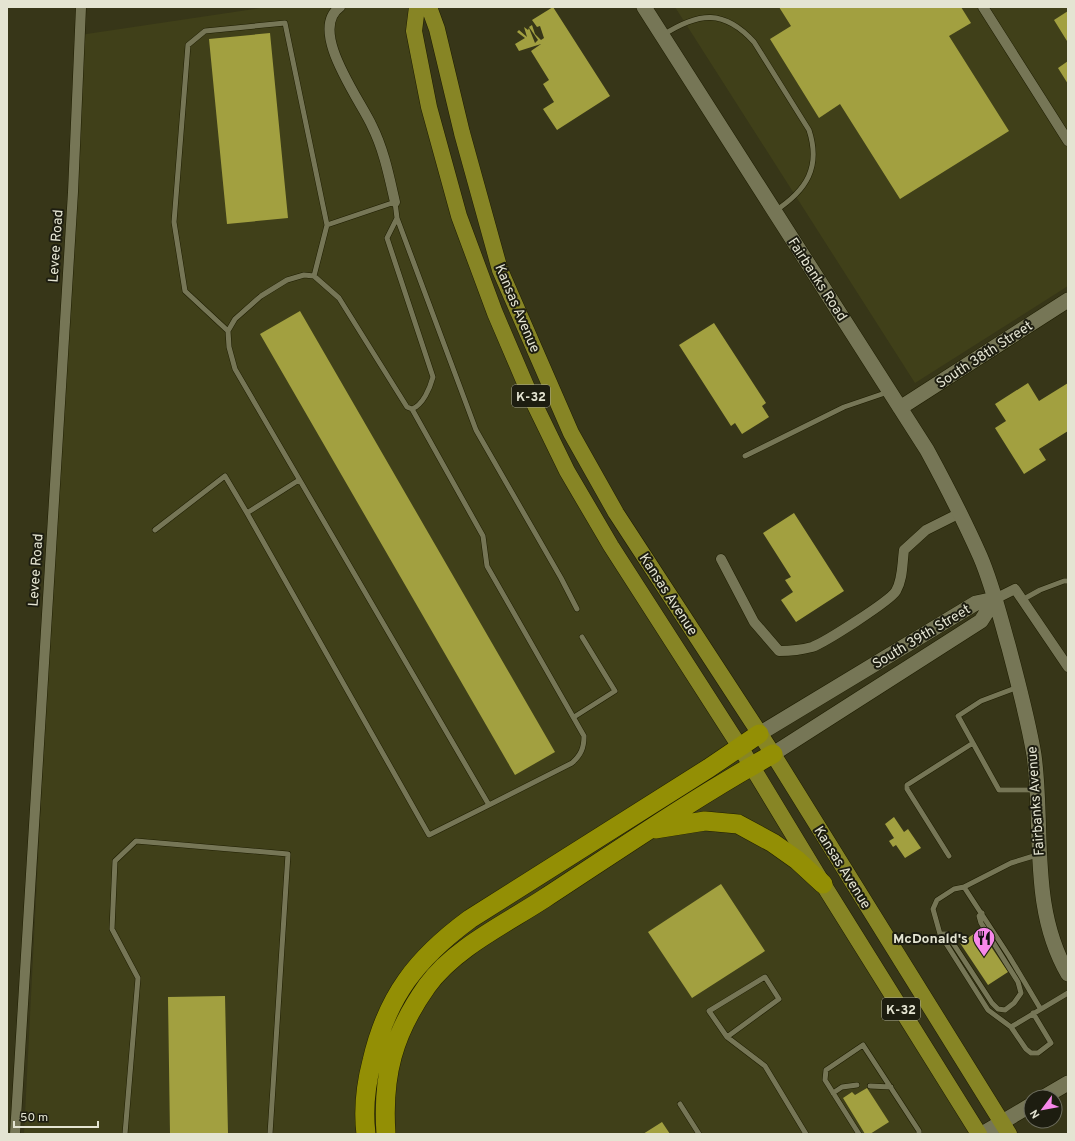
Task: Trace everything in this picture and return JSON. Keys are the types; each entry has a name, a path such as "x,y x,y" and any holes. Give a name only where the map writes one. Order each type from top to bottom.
{"highway":[{"path":"366,1134 366,1084 378,1033 393,1000 414,969 444,938 470,919 709,768 759,734"},
{"path":"386,1134 386,1080 397,1036 427,985 454,957 648,830 773,754"},
{"path":"648,830 705,821 738,824 774,843 797,860 823,884"}],"main road":[{"name":"Kansas Avenue","path":"417,7 414,30 415,38 429,107 459,216 495,313 522,375 568,471 607,539 740,747 823,884 980,1134"},
{"name":"Kansas Avenue","path":"429,7 438,29 462,133 500,270 571,433 616,513 773,754 1005,1129"}],"street":[{"name":"Levee Road","path":"15,1134 73,192 81,7"},
{"path":"340,7 335,10 330,24 330,42 350,86 375,132 383,153 396,202"},
{"name":"Fairbanks Road","path":"644,7 927,450 960,513 980,557"},
{"path":"983,7 1068,141"},
{"name":"South 38th Street","path":"900,408 1068,300"},
{"path":"721,559 754,622 779,651 790,652 814,646 881,606 895,593 901,581 904,550 926,530 960,513"},
{"name":"Fairbanks Avenue","path":"980,557 995,599 1019,687 1034,755 1042,891 1048,926 1068,974"},
{"path":"995,599 1015,589 1068,667"},
{"name":"South 39th Street","path":"759,734 976,603 995,599"},
{"name":"South 39th Street","path":"773,754 981,621 995,599"},
{"path":"1058,1089 1068,1083"},
{"path":"980,1134 1005,1129 1023,1112"}],"lane":[{"path":"662,36 690,20 702,17 715,17 729,21 743,30 754,42 809,130 814,146 810,176 800,191 774,211"},
{"path":"228,331 185,291 174,222 188,45 205,31 285,23 327,225 314,276"},
{"path":"327,225 396,202 397,218 476,430 558,572 577,609"},
{"path":"397,218 387,238 433,377 431,385 420,404 412,409"},
{"path":"155,530 225,476 429,835 489,805 572,763 580,756 584,746 584,736 488,566 483,536 412,409 407,407 339,298 314,276 304,275 287,280 261,296 235,319 228,331 229,347 235,369 489,805"},
{"path":"745,456 844,407 890,391"},
{"path":"247,513 299,480"},
{"path":"1024,602 1040,590 1064,581 1068,581"},
{"path":"574,717 615,691 582,637"},
{"path":"1019,687 981,701 958,716 999,790 1036,790"},
{"path":"949,856 907,789 907,785 973,743"},
{"path":"125,1134 138,978 112,929 115,861 136,841 288,854 270,1134"},
{"path":"1033,1013 1051,1043 1038,1053 1032,1053 1026,1049 1011,1027 988,1010 940,934 933,909 937,900 954,889 964,886 1011,863 1040,854"},
{"path":"964,886 1040,1008"},
{"path":"940,934 947,934 992,1003 998,1009 1005,1010 1014,1003 1021,993 1018,982 980,924 979,916 982,914"},
{"path":"727,1037 779,999 765,977 709,1011 727,1037 765,1066 806,1134"},
{"path":"1011,1027 1040,1008 1068,993"},
{"path":"859,1134 825,1080 826,1070 863,1045 919,1130 919,1134"},
{"path":"833,1093 842,1086 857,1085"},
{"path":"870,1086 891,1087"},
{"path":"680,1104 699,1134"}],"shaded area":[{"path":"267,7 417,7 414,31 459,216 567,471 980,1134 24,1134 80,35"},
{"path":"675,7 1068,7 1068,286 915,383"}],"building":[{"path":"553,7 610,96 557,130 543,109 554,102 543,84 549,80 531,51 541,44 519,51 515,44 525,38 517,32 519,30 527,37 524,27 528,30 529,28 535,43 538,40 529,27 532,25 535,34 541,40 544,38 540,26 537,27 532,20"},
{"path":"779,7 961,7 971,23 949,36 1009,131 900,199 840,104 819,118 770,39 791,26"},
{"path":"1068,11 1068,40 1067,41 1054,20"},
{"path":"270,33 288,218 227,224 209,39"},
{"path":"1068,61 1068,84 1058,68"},
{"path":"300,311 555,752 515,775 260,334"},
{"path":"714,323 766,403 762,406 769,417 742,434 735,423 731,426 679,345"},
{"path":"1028,383 1039,401 1068,383 1068,431 1039,449 1046,460 1024,474 995,428 1006,421 995,404"},
{"path":"794,513 844,591 796,622 781,600 793,592 785,580 791,577 763,533"},
{"path":"894,817 904,832 908,829 921,848 905,858 896,845 893,847 889,841 894,838 885,824"},
{"path":"721,884 765,951 692,998 648,932"},
{"name":"McDonald's","path":"980,930 1008,972 988,985 960,943"},
{"path":"225,996 228,1134 170,1134 168,997"},
{"path":"867,1088 889,1122 870,1134 865,1134 843,1098 852,1092 855,1095"},
{"path":"662,1122 670,1134 643,1134"}],"place":[{"name":"McDonald's","path":"984,958"}]}
